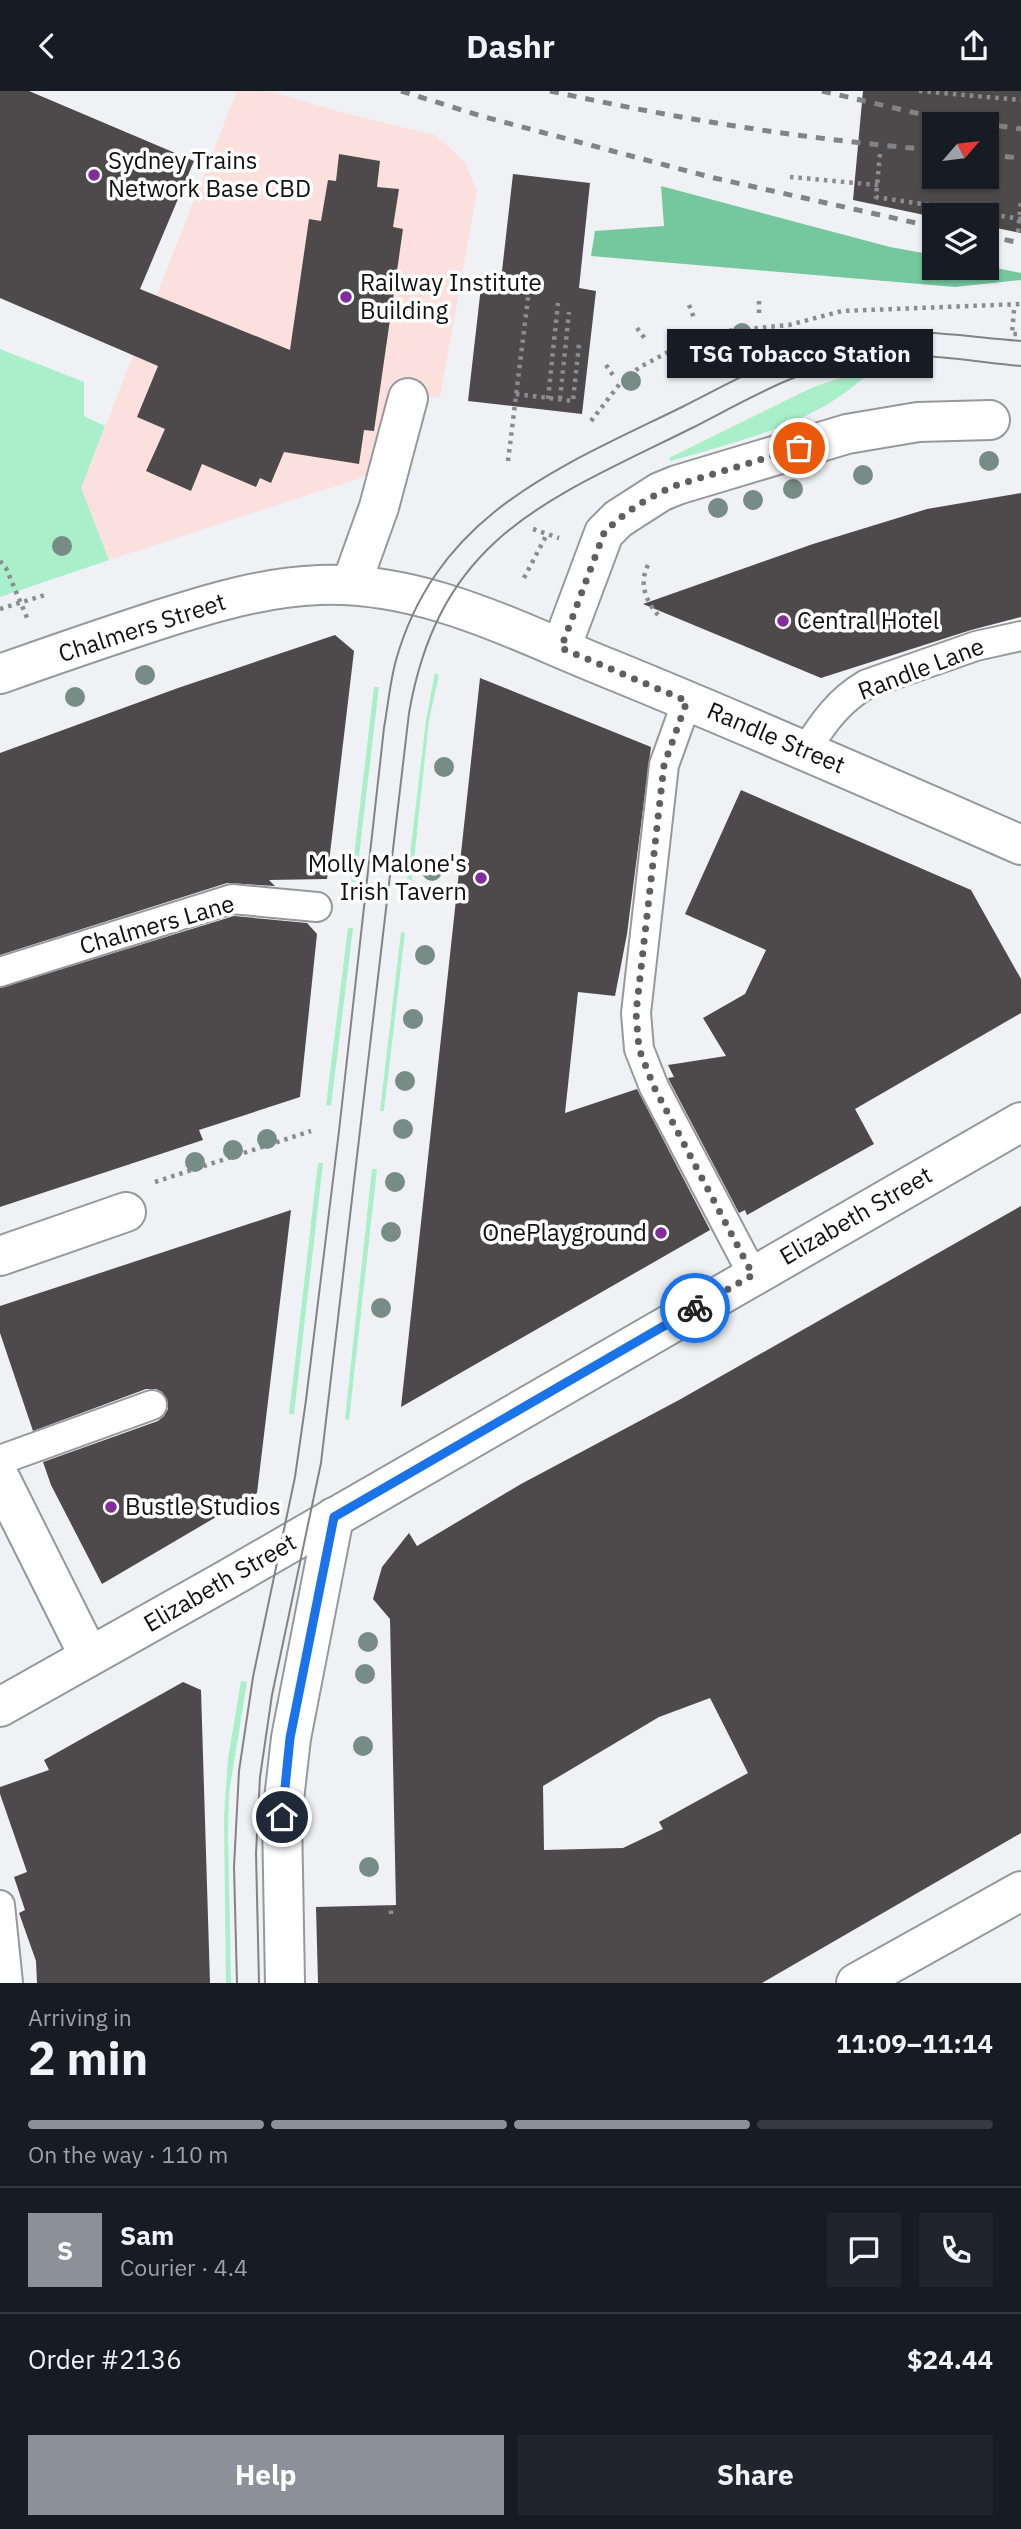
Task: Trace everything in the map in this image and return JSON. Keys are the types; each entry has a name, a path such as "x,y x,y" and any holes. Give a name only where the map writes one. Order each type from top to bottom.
{"main road":[{"path":"351,585 379,507 408,398"},
{"path":"561,648 604,533 618,519 660,492 847,434 918,422 990,419"},
{"name":"Randle Street","path":"286,587 351,585 392,590 446,603 806,750 1021,845"},
{"name":"Chalmers Street","path":"0,674 189,610 286,587"},
{"name":"Elizabeth Street","path":"0,1707 1021,1122"},
{"path":"0,1256 126,1212"},
{"path":"0,1478 89,1656"},
{"path":"285,1983 283,1804 290,1738 334,1517"},
{"path":"856,1983 1021,1891"}],"lane":[{"name":"Randle Lane","path":"806,750 837,706 852,692 867,684 976,646 1021,636"},
{"path":"687,701 664,765 636,1013 639,1049 654,1087 753,1275"},
{"name":"Chalmers Lane","path":"0,972 232,899 317,907"},
{"path":"0,1460 152,1405"},
{"path":"0,1905 8,1983"}],"path":[{"path":"919,91 1021,100"},
{"path":"880,154 876,197 1020,218"},
{"path":"790,177 878,185"},
{"path":"1018,232 1021,200"},
{"path":"508,461 529,290"},
{"path":"759,302 759,315"},
{"path":"548,398 558,303"},
{"path":"591,421 622,381 640,367 670,351 725,331 789,325 842,311 1021,304"},
{"path":"690,305 694,318"},
{"path":"1014,310 1012,334 1021,334"},
{"path":"560,400 569,312"},
{"path":"637,328 646,340"},
{"path":"516,394 573,401 579,344"},
{"path":"850,354 870,356"},
{"path":"606,365 615,378"},
{"path":"533,529 569,542"},
{"path":"524,578 547,534"},
{"path":"0,562 6,568 30,627"},
{"path":"648,565 644,574 644,593 649,605 658,615"},
{"path":"0,609 48,593"},
{"path":"126,1212 145,1185 311,1131"},
{"path":"391,1905 391,1914"}],"shaded area":[{"path":"237,91 268,91 435,135 464,161 477,191 440,397 387,399 373,474 109,560 81,488"}],"green space":[{"path":"661,186 890,247 922,253 922,280 999,280 999,268 1021,273 1021,280 955,287 591,256 595,231 664,226"},
{"path":"0,349 84,382 84,416 105,426 81,488 109,560 0,597"},
{"path":"849,375 868,375 826,405 784,426 671,461 669,458 811,388"},
{"path":"435,673 439,675 429,720 411,888 406,888 426,720"},
{"path":"374,687 379,687 356,882 351,882"},
{"path":"348,928 353,928 331,1106 326,1105"},
{"path":"401,932 405,933 384,1111 380,1111"},
{"path":"318,1163 323,1163 294,1414 289,1414"},
{"path":"372,1169 377,1169 349,1420 345,1419"},
{"path":"241,1681 247,1682 229,1793 231,1983 226,1983 224,1817 228,1759"}],"building":[{"path":"0,91 29,91 194,161 140,289 290,350 309,219 321,221 328,180 336,181 339,154 380,161 377,187 399,189 393,227 403,229 374,431 364,430 359,464 284,452 271,483 260,478 256,487 202,464 191,491 146,471 165,429 137,417 158,366 0,298"},
{"path":"863,91 1021,91 1021,233 999,228 999,203 922,203 922,214 853,200"},
{"path":"513,174 590,183 579,288 596,291 582,414 468,401 482,278 501,280"},
{"path":"1021,493 1021,617 971,630 821,678 643,604 813,544 927,509"},
{"path":"335,635 354,651 327,879 269,880 275,886 227,883 0,955 0,753 178,688"},
{"path":"480,678 651,747 627,934 615,996 578,992 565,1113 637,1089 710,1230 401,1407"},
{"path":"741,790 971,890 1021,979 1021,1013 855,1109 874,1144 747,1215 745,1210 739,1213 668,1078 674,1077 668,1065 726,1056 703,1018 745,994 766,950 685,914"},
{"path":"234,916 307,923 317,934 300,1097 199,1130 203,1140 0,1207 0,988"},
{"path":"1021,1206 1021,1833 762,1983 318,1983 316,1907 396,1905 390,1619 373,1599 382,1567 409,1533 417,1546 521,1484 679,1400","holes":["710,1698 748,1773 659,1822 663,1829 623,1848 544,1850 543,1786 659,1717"]},
{"path":"291,1210 257,1493 102,1584 51,1485 43,1462 158,1421 168,1409 167,1399 156,1389 146,1389 33,1431 0,1333 0,1306"},
{"path":"183,1682 201,1690 210,1983 37,1983 36,1961 19,1913 25,1910 14,1877 27,1872 0,1794 0,1787 49,1770 44,1760"}],"tram line":[{"path":"237,1983 234,1867 239,1771 253,1677 295,1477 306,1400 384,728 396,660 415,609 441,567 472,531 508,501 591,452 789,354 834,340 878,333 940,334 1021,341"},
{"path":"259,1983 256,1853 260,1777 272,1695 321,1463 409,713 424,653 446,604 474,564 508,531 547,503 591,478 793,378 835,364 877,357 939,357 1021,366"}],"railway":[{"path":"401,91 481,116 710,177 922,224"},
{"path":"550,91 741,127 922,149"},
{"path":"822,91 924,115 1021,129"},
{"path":"999,156 1021,158"},
{"path":"999,238 1021,243"}],"way so far":[{"path":"695,1308 753,1275 654,1087 639,1049 636,1013 664,765 687,701 561,648 604,533 618,519 660,492 677,485 799,448"}],"place":[{"name":"Sydney Trains Network Base CBD","path":"94,175"},
{"name":"Railway Institute Building","path":"346,297"},
{"name":"TSG Tobacco Station","path":"799,448"},
{"name":"Central Hotel","path":"783,621"},
{"name":"Molly Malone's Irish Tavern","path":"481,878"},
{"name":"OnePlayground","path":"661,1233"},
{"name":"Bustle Studios","path":"111,1507"}],"route":[{"path":"282,1817 290,1738 334,1517 695,1308"}]}
